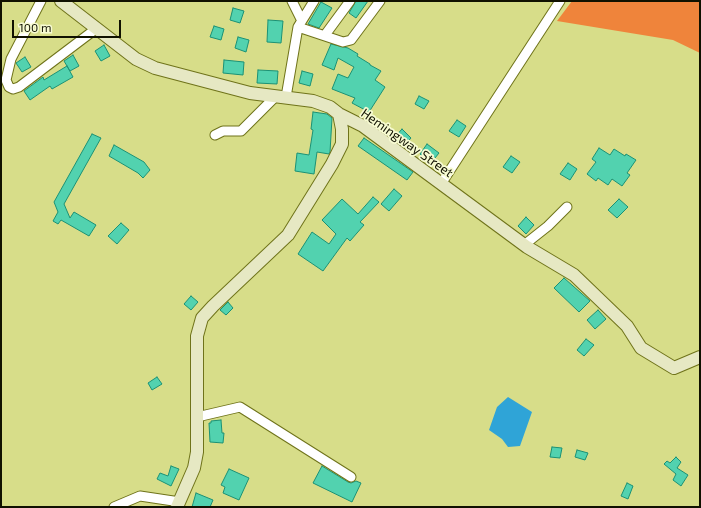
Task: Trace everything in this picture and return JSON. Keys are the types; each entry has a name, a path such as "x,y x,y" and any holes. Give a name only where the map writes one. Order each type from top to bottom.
{"main road":[{"name":"Hemingway Street","path":"61,1 136,59 155,68 250,93 313,101 330,107 339,114 363,126 524,245 574,275 627,326 641,348 674,368 700,357"},
{"path":"178,504 195,463 197,452 197,336 202,318 288,236 332,164 342,144 342,129 339,114"}],"street":[{"path":"41,1 12,59 6,80 9,87 12,89 19,87 97,28"},
{"path":"292,1 300,23 343,42 351,40 380,1"},
{"path":"216,135 223,131 241,131 281,97 300,23 314,1"},
{"path":"325,35 350,1"},
{"path":"441,184 560,1"},
{"path":"524,245 548,226 566,207"},
{"path":"197,418 240,407 351,478"},
{"path":"114,507 140,496 178,504"}],"shaded area":[{"path":"572,1 700,1 700,53 673,40 557,21"}],"water":[{"path":"508,397 532,412 520,446 508,447 502,439 489,430 497,407"}],"building":[{"path":"356,1 368,1 356,18 349,13"},
{"path":"321,2 332,8 319,28 308,24"},
{"path":"233,8 244,11 240,23 230,20"},
{"path":"268,20 283,21 281,43 267,42"},
{"path":"214,26 224,29 221,40 210,37"},
{"path":"238,37 249,40 246,52 235,48"},
{"path":"331,44 348,48 358,54 357,56 381,71 375,80 385,87 369,112 352,103 355,98 332,89 338,74 348,78 354,67 338,58 334,70 322,65"},
{"path":"104,45 110,56 101,61 95,51"},
{"path":"73,55 79,66 70,71 64,61"},
{"path":"25,57 31,67 22,72 16,63"},
{"path":"224,60 244,62 243,75 223,73"},
{"path":"67,66 73,77 52,89 50,86 30,100 24,91 43,77 44,80"},
{"path":"258,70 278,71 277,84 257,83"},
{"path":"302,71 313,74 310,86 299,83"},
{"path":"419,96 429,101 424,109 415,104"},
{"path":"313,112 327,114 332,118 330,152 329,154 317,152 314,174 295,171 297,153 309,155 313,130 311,129"},
{"path":"457,120 466,126 459,137 449,131"},
{"path":"402,129 411,138 403,147 394,138"},
{"path":"92,134 101,138 64,204 70,218 74,212 96,225 89,236 61,220 58,224 53,221 58,212 54,202"},
{"path":"364,138 413,172 407,180 358,146"},
{"path":"427,144 439,153 431,163 420,154"},
{"path":"114,145 144,162 150,170 143,178 138,173 109,156"},
{"path":"599,148 610,155 614,149 625,156 626,154 636,160 627,173 630,175 622,186 612,179 608,185 598,178 596,181 587,174 596,162 592,159"},
{"path":"511,156 520,162 512,173 503,167"},
{"path":"568,163 577,169 570,180 560,174"},
{"path":"394,189 402,196 389,211 381,204"},
{"path":"373,197 379,202 360,222 364,225 350,241 347,238 323,271 298,254 312,232 329,244 336,234 322,220 342,199 358,214"},
{"path":"619,199 628,207 617,218 608,210"},
{"path":"526,217 534,225 526,234 518,226"},
{"path":"121,223 129,230 117,244 108,236"},
{"path":"564,278 590,301 579,312 554,288"},
{"path":"191,296 198,302 191,310 184,304"},
{"path":"228,302 233,308 226,315 220,310"},
{"path":"598,310 606,319 595,329 587,320"},
{"path":"586,339 594,345 584,356 577,350"},
{"path":"157,377 162,384 152,390 148,383"},
{"path":"221,420 222,433 224,433 223,443 210,442 209,423 211,423 211,421"},
{"path":"552,447 562,448 560,458 550,457"},
{"path":"577,450 588,453 585,460 575,457"},
{"path":"676,457 681,462 677,468 688,475 681,486 673,480 676,474 664,464 667,461 670,463"},
{"path":"171,466 179,469 171,486 157,479 160,473 168,476"},
{"path":"322,466 348,482 351,483 356,481 361,483 352,502 313,483"},
{"path":"229,469 249,478 239,500 223,493 225,487 221,485"},
{"path":"627,483 633,486 628,499 621,496"},
{"path":"196,493 213,500 210,507 192,507"}]}
